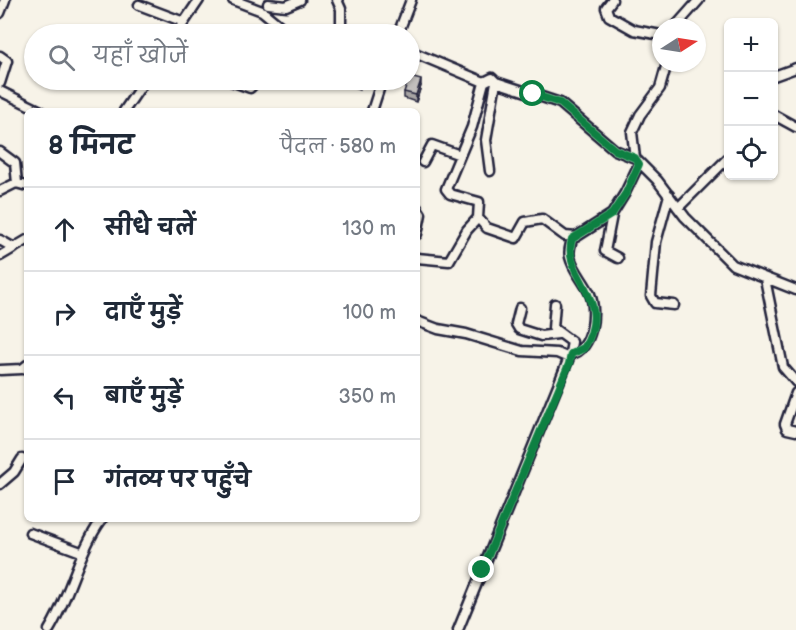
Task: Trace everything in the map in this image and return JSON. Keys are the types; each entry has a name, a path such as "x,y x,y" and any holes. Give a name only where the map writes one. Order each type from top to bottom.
{"street":[{"path":"0,13 5,0"},
{"path":"139,6 184,22 199,0"},
{"path":"232,0 252,6 266,14 274,24"},
{"path":"266,14 268,2 286,6 300,0"},
{"path":"337,0 341,9 342,24"},
{"path":"402,24 411,0"},
{"path":"612,0 606,8 609,16 634,30 652,33"},
{"path":"683,18 699,0"},
{"path":"420,55 484,82"},
{"path":"0,56 7,62 0,83"},
{"path":"778,75 796,68"},
{"path":"618,258 607,254 605,247 612,214 626,193 637,161 632,132 640,115 660,88 665,72"},
{"path":"420,258 449,261 467,230 478,218 479,202 450,194 446,189 472,127 484,82 492,78 495,82 560,103 615,150 637,161 652,175 678,207 733,265 796,290"},
{"path":"490,171 487,132 495,82"},
{"path":"126,108 138,90"},
{"path":"373,108 379,90"},
{"path":"0,91 34,108"},
{"path":"778,118 796,127"},
{"path":"776,126 782,122"},
{"path":"423,162 432,145 460,155"},
{"path":"0,152 15,163 17,183"},
{"path":"678,207 724,163"},
{"path":"0,191 17,183 24,185"},
{"path":"669,195 652,261 651,296 655,303 675,305"},
{"path":"572,239 612,214"},
{"path":"478,218 487,228 513,238 519,234 525,222 542,219 572,239"},
{"path":"420,322 522,351 570,356 581,350 586,344 592,305 590,294 570,258 572,239"},
{"path":"0,240 14,248"},
{"path":"0,256 24,242"},
{"path":"765,279 783,367 796,382"},
{"path":"458,630 570,356 572,342 558,334 552,324 555,304"},
{"path":"520,308 516,324 519,329 541,336 558,334"},
{"path":"0,370 24,367"},
{"path":"796,393 785,424 787,429 796,431"},
{"path":"0,484 14,472 22,459"},
{"path":"49,630 65,600 81,552 100,522"},
{"path":"30,533 81,552"}],"building":[{"path":"405,90 418,90 416,95 404,92"}],"route":[{"path":"482,570 569,364 571,354 584,348 591,328 592,300 570,258 572,239 603,222 612,214 626,193 639,164 635,158 620,154 560,103 533,94"}]}
